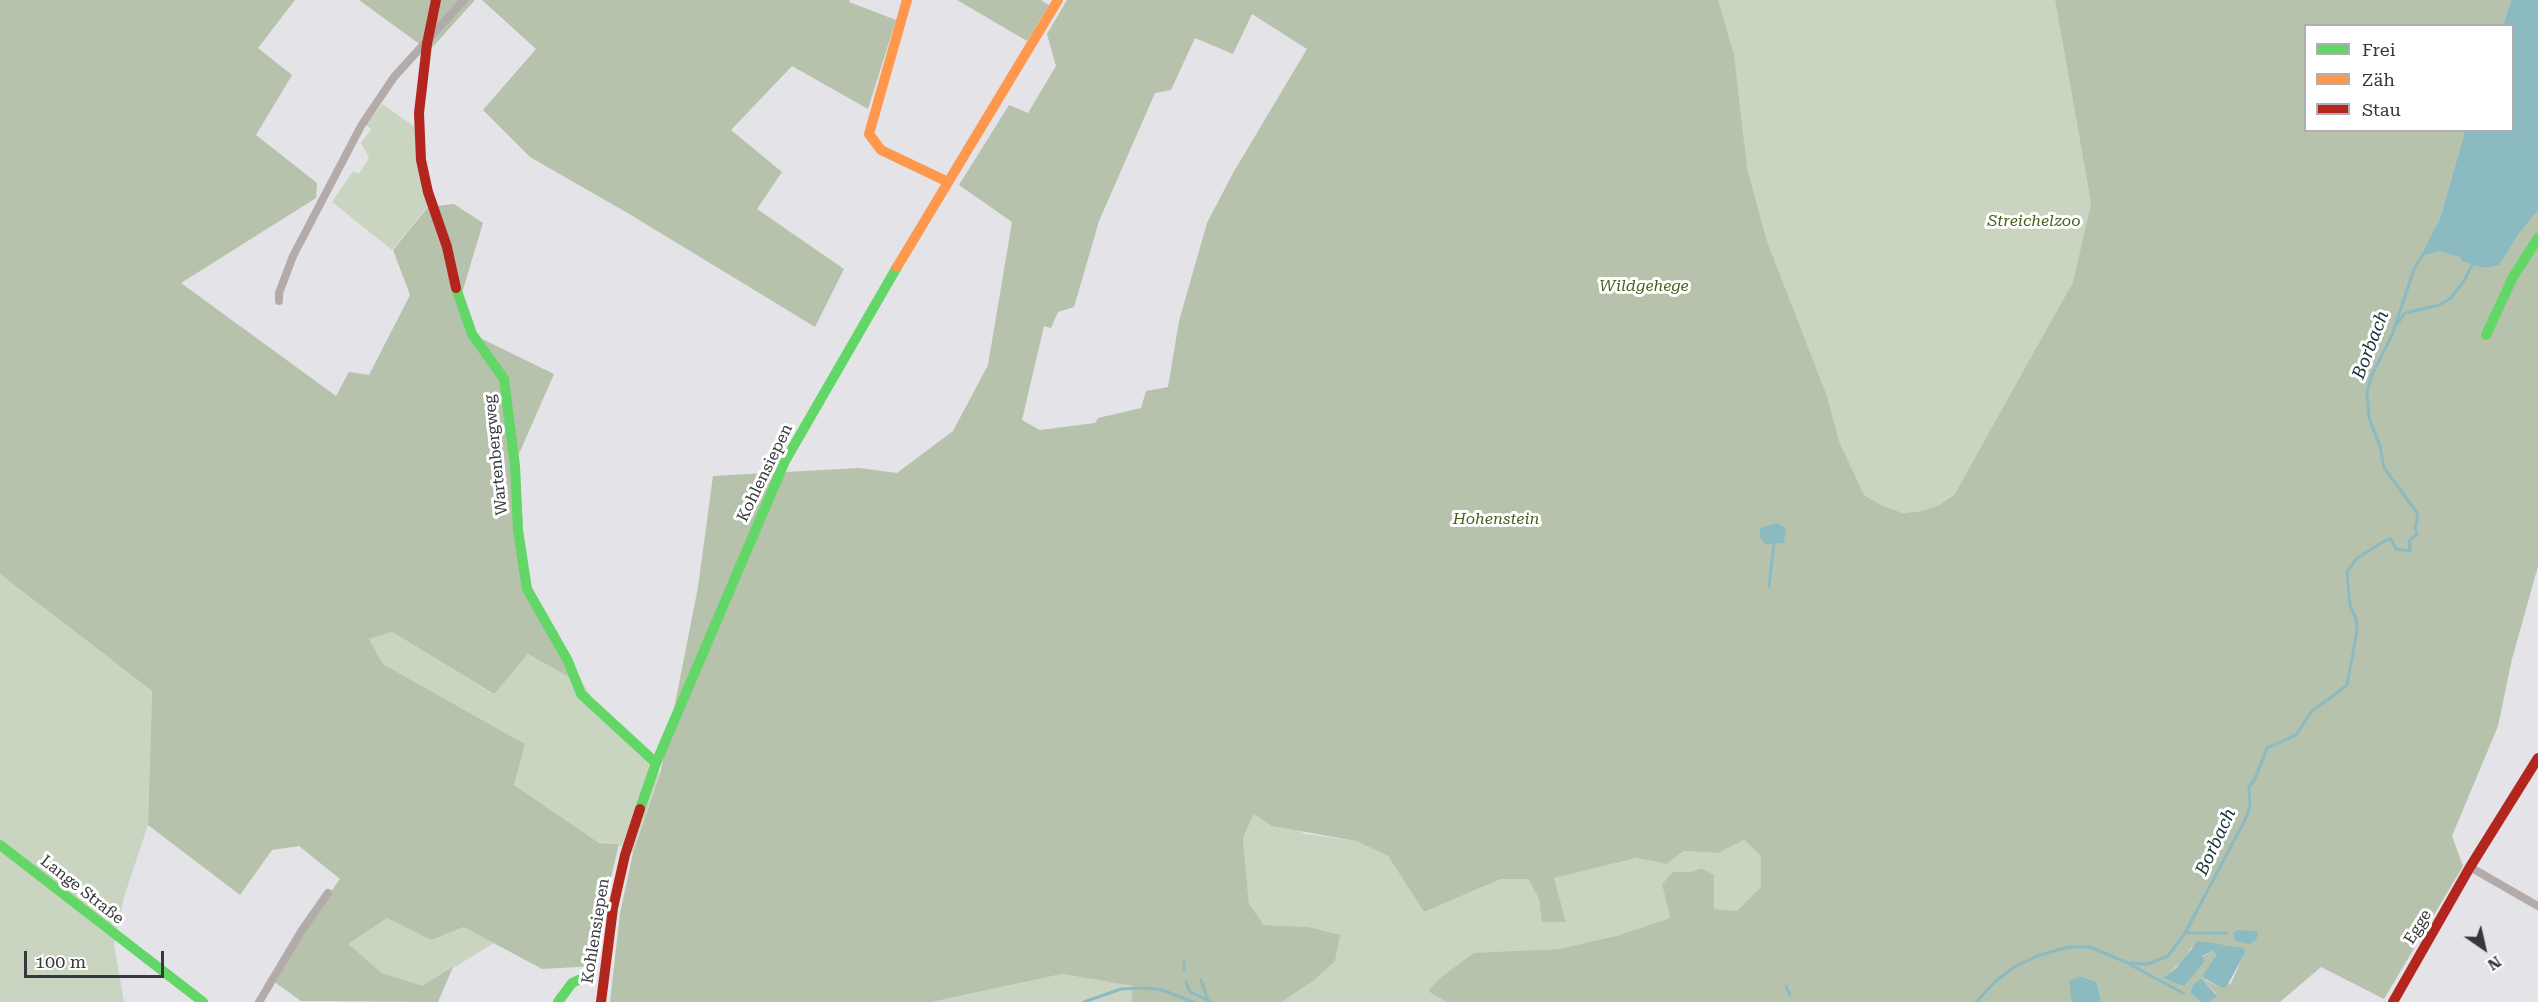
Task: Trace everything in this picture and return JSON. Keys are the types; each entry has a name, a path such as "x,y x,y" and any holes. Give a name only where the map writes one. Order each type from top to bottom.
{"street":[{"name":"Wartenbergweg","path":"436,0 434,20 427,44 419,113 423,170 447,247 459,303 472,334 504,379 515,466 518,530 527,589 568,661 581,694 656,764"},
{"path":"279,301 279,293 293,256 361,126 394,77 427,44 464,0"},
{"path":"907,0 868,134 881,150 948,182"},
{"name":"Kohlensiepen","path":"601,1002 613,908 625,855 656,764 754,529 785,461 848,348 1058,0"},
{"path":"2486,335 2513,277 2538,237"},
{"name":"Egge","path":"2393,1002 2470,867 2538,758"},
{"name":"Lange Straße","path":"0,845 203,1002"},
{"path":"2470,867 2538,906"},
{"path":"259,1002 302,930 328,893"},
{"path":"558,1002 572,983 592,974"}],"green space":[{"path":"0,0 295,0 258,48 292,75 256,135 317,183 316,198 181,283 336,396 349,372 369,375 410,295 393,250 428,207 454,204 483,223 459,303 472,334 554,374 518,456 527,589 573,679 528,654 494,694 392,632 369,639 383,664 525,744 514,785 599,843 619,844 604,906 595,966 542,969 464,927 431,940 387,918 348,944 382,973 422,986 453,967 438,1002 301,1001 269,978 340,879 299,846 272,850 240,895 148,825 152,691 0,574"},
{"path":"359,0 475,0 429,51"},
{"path":"482,0 850,0 849,2 896,20 868,109 792,66 731,130 782,172 757,209 844,269 815,327 631,215 530,157 483,110 536,49"},
{"path":"957,0 1041,0 1049,5 1027,41"},
{"name":"Hohenstein","path":"1067,0 1718,0 1734,55 1747,168 1767,241 1827,396 1839,441 1864,495 1883,506 1903,513 1922,511 1939,505 1954,495 2073,282 2091,203 2055,0 2511,0 2503,24 2304,24 2304,132 2465,132 2440,218 2423,251 2438,251 2461,257 2463,261 2482,268 2499,266 2519,234 2538,210 2538,566 2512,659 2498,726 2452,836 2463,866 2384,999 2321,967 2280,1002 2209,1002 2217,995 2201,978 2193,984 2190,993 2201,1002 2101,1002 2097,982 2080,976 2072,1002 1447,1002 1428,991 1440,978 1474,953 1558,949 1616,936 1670,918 1662,884 1673,872 1691,872 1701,868 1714,875 1714,909 1737,911 1761,887 1761,856 1744,840 1718,853 1684,851 1667,864 1637,858 1554,878 1566,922 1542,922 1539,899 1528,879 1501,879 1424,912 1388,856 1356,841 1272,826 1254,814 1243,838 1249,904 1264,925 1308,927 1340,935 1335,961 1314,980 1281,1002 1131,1002 1133,986 1062,974 932,1002 610,1002 620,913 633,853 660,774 675,704 698,587 713,476 859,468 897,473 953,431 988,365 1012,222 959,185 1009,105 1028,113 1056,66 1047,34","holes":["1252,14 1307,49 1233,173 1207,223 1179,321 1168,387 1146,391 1141,408 1098,418 1095,423 1040,430 1022,420 1044,326 1051,328 1058,312 1074,307 1099,221 1155,93 1171,90 1195,38 1233,54","2192,947 2245,952 2231,983 2222,988 2205,980 2207,969 2216,955 2213,951 2202,957 2184,985 2164,978 2183,960"]},
{"name":"Streichelzoo","path":"1718,0 2055,0 2091,203 2073,282 1954,495 1939,505 1922,511 1903,513 1883,506 1864,495 1839,441 1827,396 1767,241 1747,168"},
{"path":"382,104 415,127 428,206 392,250 332,202 353,171 359,174 369,158 361,143 371,129 366,125"},
{"path":"0,574 152,691 148,825 124,897 114,944 124,1002 0,1002"},
{"path":"392,632 493,694 528,654 573,678 579,677 600,710 652,759 660,774 633,853 618,844 597,842 514,785 525,744 383,664 369,639"},
{"path":"1254,814 1306,834 1356,841 1388,856 1424,912 1501,879 1528,879 1539,899 1543,922 1566,921 1553,878 1638,858 1667,864 1684,851 1718,853 1744,840 1761,856 1761,887 1737,912 1714,909 1701,868 1691,872 1673,872 1662,884 1670,918 1616,936 1558,949 1517,951 1428,990 1447,1002 1281,1002 1308,927 1264,925 1249,904 1243,838"},
{"path":"387,918 431,940 464,927 494,943 422,987 382,973 347,944"},
{"path":"1062,974 1134,986 1131,1002 933,1002"}],"water":[{"path":"2511,0 2538,0 2538,210 2519,234 2499,266 2482,268 2462,261 2460,257 2438,251 2426,255 2423,251 2440,218 2465,132 2514,132 2514,24 2503,24"},
{"path":"1777,523 1786,528 1784,543 1765,544 1760,537 1760,528"},
{"path":"2238,930 2256,931 2258,933 2256,940 2250,944 2235,941 2233,933"},
{"path":"2198,941 2244,948 2245,953 2227,986 2222,988 2205,979 2203,975 2216,955 2213,951 2202,956 2205,961 2184,986 2163,978 2176,968"},
{"path":"2080,976 2097,982 2101,1002 2072,1002 2069,981"},
{"path":"2201,978 2217,996 2209,1002 2201,1002 2190,993 2193,984"}],"waterway":[{"name":"Borbach","path":"1976,1002 1997,980 2014,967 2037,956 2068,947 2090,947 2128,963 2148,964 2168,956 2185,933 2246,818 2250,806 2249,787 2255,779 2267,748 2296,735 2311,712 2347,685 2357,631 2356,619 2350,606 2347,572 2356,559 2386,540 2391,539 2396,549 2410,551 2409,541 2417,534 2415,528 2418,514 2384,468 2380,446 2369,418 2367,393 2371,377 2392,335 2414,269 2424,253"},
{"path":"2397,324 2405,313 2439,305 2451,298 2464,281 2472,265"},
{"path":"1769,586 1774,544"},
{"path":"2185,933 2227,933"},
{"path":"1184,962 1184,970"},
{"path":"2129,964 2183,993"},
{"path":"1201,980 1207,998"},
{"path":"1186,982 1190,992 1212,1002"},
{"path":"1786,986 1790,995"},
{"name":"Borbach","path":"1084,1002 1121,989 1145,988 1162,990 1193,1002"}],"traffic: fast":[{"path":"2486,335 2513,277 2538,238"},
{"path":"640,809 656,763 785,461 897,267"},
{"path":"456,288 472,334 504,379 515,466 518,530 527,589 568,661 581,694 656,763"},
{"path":"0,845 203,1002"},
{"path":"558,1002 572,983 592,974"}],"traffic: slow":[{"path":"907,0 869,134 881,150 948,182"},
{"path":"897,267 1058,0"}],"traffic: jam":[{"path":"436,0 427,44 419,113 421,160 428,192 447,247 456,288"},
{"path":"2393,1002 2470,867 2538,758"},
{"path":"601,1002 613,908 625,855 640,809"}],"park label":[{"name":"Wildgehege","path":"1644,286"}]}
